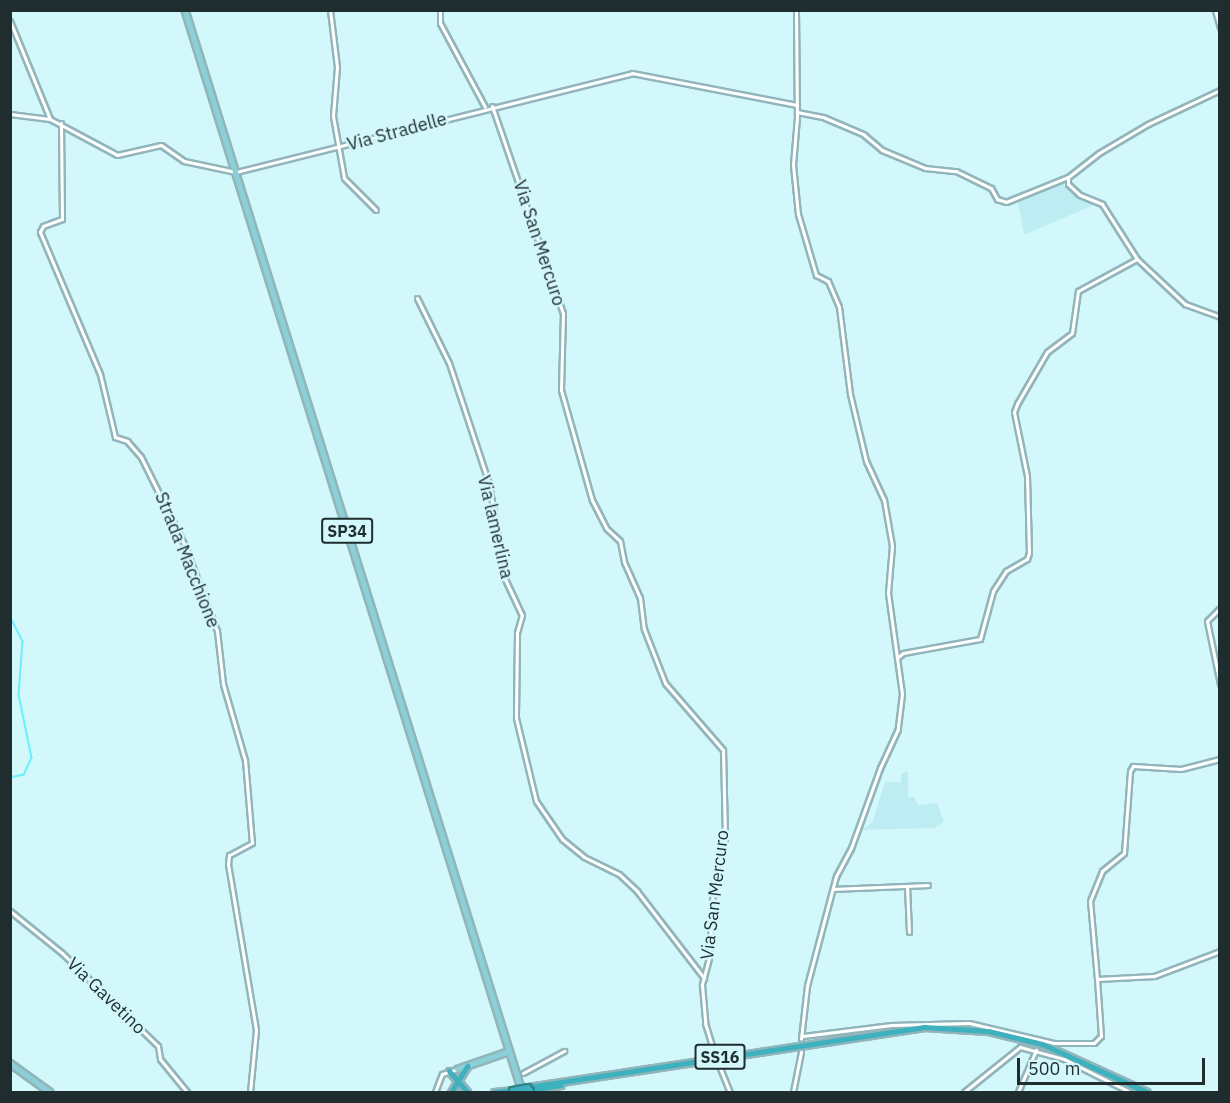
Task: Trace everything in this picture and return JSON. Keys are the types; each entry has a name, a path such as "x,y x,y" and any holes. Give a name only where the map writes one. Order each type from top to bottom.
{"highway":[{"name":"SS16","path":"494,1092 529,1089 914,1029 966,1028 1042,1044 1147,1092"},
{"name":"SS16","path":"914,1029 966,1031 1027,1042 1069,1056 1140,1092"},
{"path":"451,1092 458,1075 467,1066"},
{"path":"449,1071 458,1075 467,1092"}],"main road":[{"name":"SP34","path":"185,10 509,1051"},
{"path":"497,1058 509,1051 522,1092"},
{"path":"467,1066 497,1058 511,1058"},
{"path":"10,1063 50,1092"}],"street":[{"path":"330,10 336,44 333,116 344,178 376,210"},
{"path":"440,10 440,23 485,107"},
{"path":"796,10 796,112 793,165 798,214 816,275 828,281 839,307 850,394 866,461 884,500 892,546 888,593 898,657 901,720 833,889 807,986 802,1038 902,1024 969,1023 1060,1044 1094,1043 1101,1036 1090,901 1102,871 1124,853 1130,771 1133,766 1161,771 1181,769 1220,759"},
{"path":"1215,10 1220,27"},
{"path":"10,21 50,119"},
{"name":"Via Stradelle","path":"10,114 50,119 61,123 117,155 161,145 184,161 236,172 485,107 632,73 796,105"},
{"path":"796,112 823,117 863,134 882,150 925,168 956,171 991,188 997,199 1006,202 1068,177 1148,124 1220,90"},
{"name":"Via San Mercuro","path":"492,106 563,313 561,390 592,500 606,528 620,541 624,562 640,598 644,629 665,683 723,750 725,841 713,886 704,978 705,1023 715,1055"},
{"name":"Strada Macchione","path":"61,123 62,219 43,226 40,232 100,374 116,437 127,441 141,457 184,544 217,631 223,684 245,760 252,843 229,855 228,864 256,1030 250,1092"},
{"path":"1068,177 1068,184 1080,195 1102,204 1137,259 1185,304 1220,317"},
{"path":"898,657 903,652 980,639 993,591 1006,571 1027,559 1029,553 1027,476 1014,412 1017,404 1047,352 1072,333 1078,291 1137,259"},
{"name":"Via lamerlina","path":"417,298 449,363 489,484 505,579 522,615 517,633 516,718 536,801 562,839 584,857 619,874 638,891 704,978"},
{"path":"1220,608 1207,621 1220,684"},
{"path":"833,889 928,885"},
{"path":"907,886 909,932"},
{"name":"Via Gavetino","path":"10,910 62,953 158,1046 160,1059 188,1092"},
{"path":"1097,979 1154,976 1220,951"},
{"path":"964,1092 1020,1047 1036,1050 1072,1063 1130,1092"},
{"path":"1018,1092 1036,1050"},
{"path":"524,1072 564,1051"},
{"path":"793,1092 801,1052"},
{"path":"718,1063 730,1092"},
{"path":"435,1092 442,1074 449,1071"}],"shaded area":[{"path":"1058,181 1096,204 1024,235 1018,201"},
{"path":"908,771 908,797 914,797 918,805 937,803 944,822 934,828 860,830 872,823 885,782 901,782 901,774"}],"waterway":[{"path":"10,616 23,641 19,695 32,758 24,775 10,778"}]}
